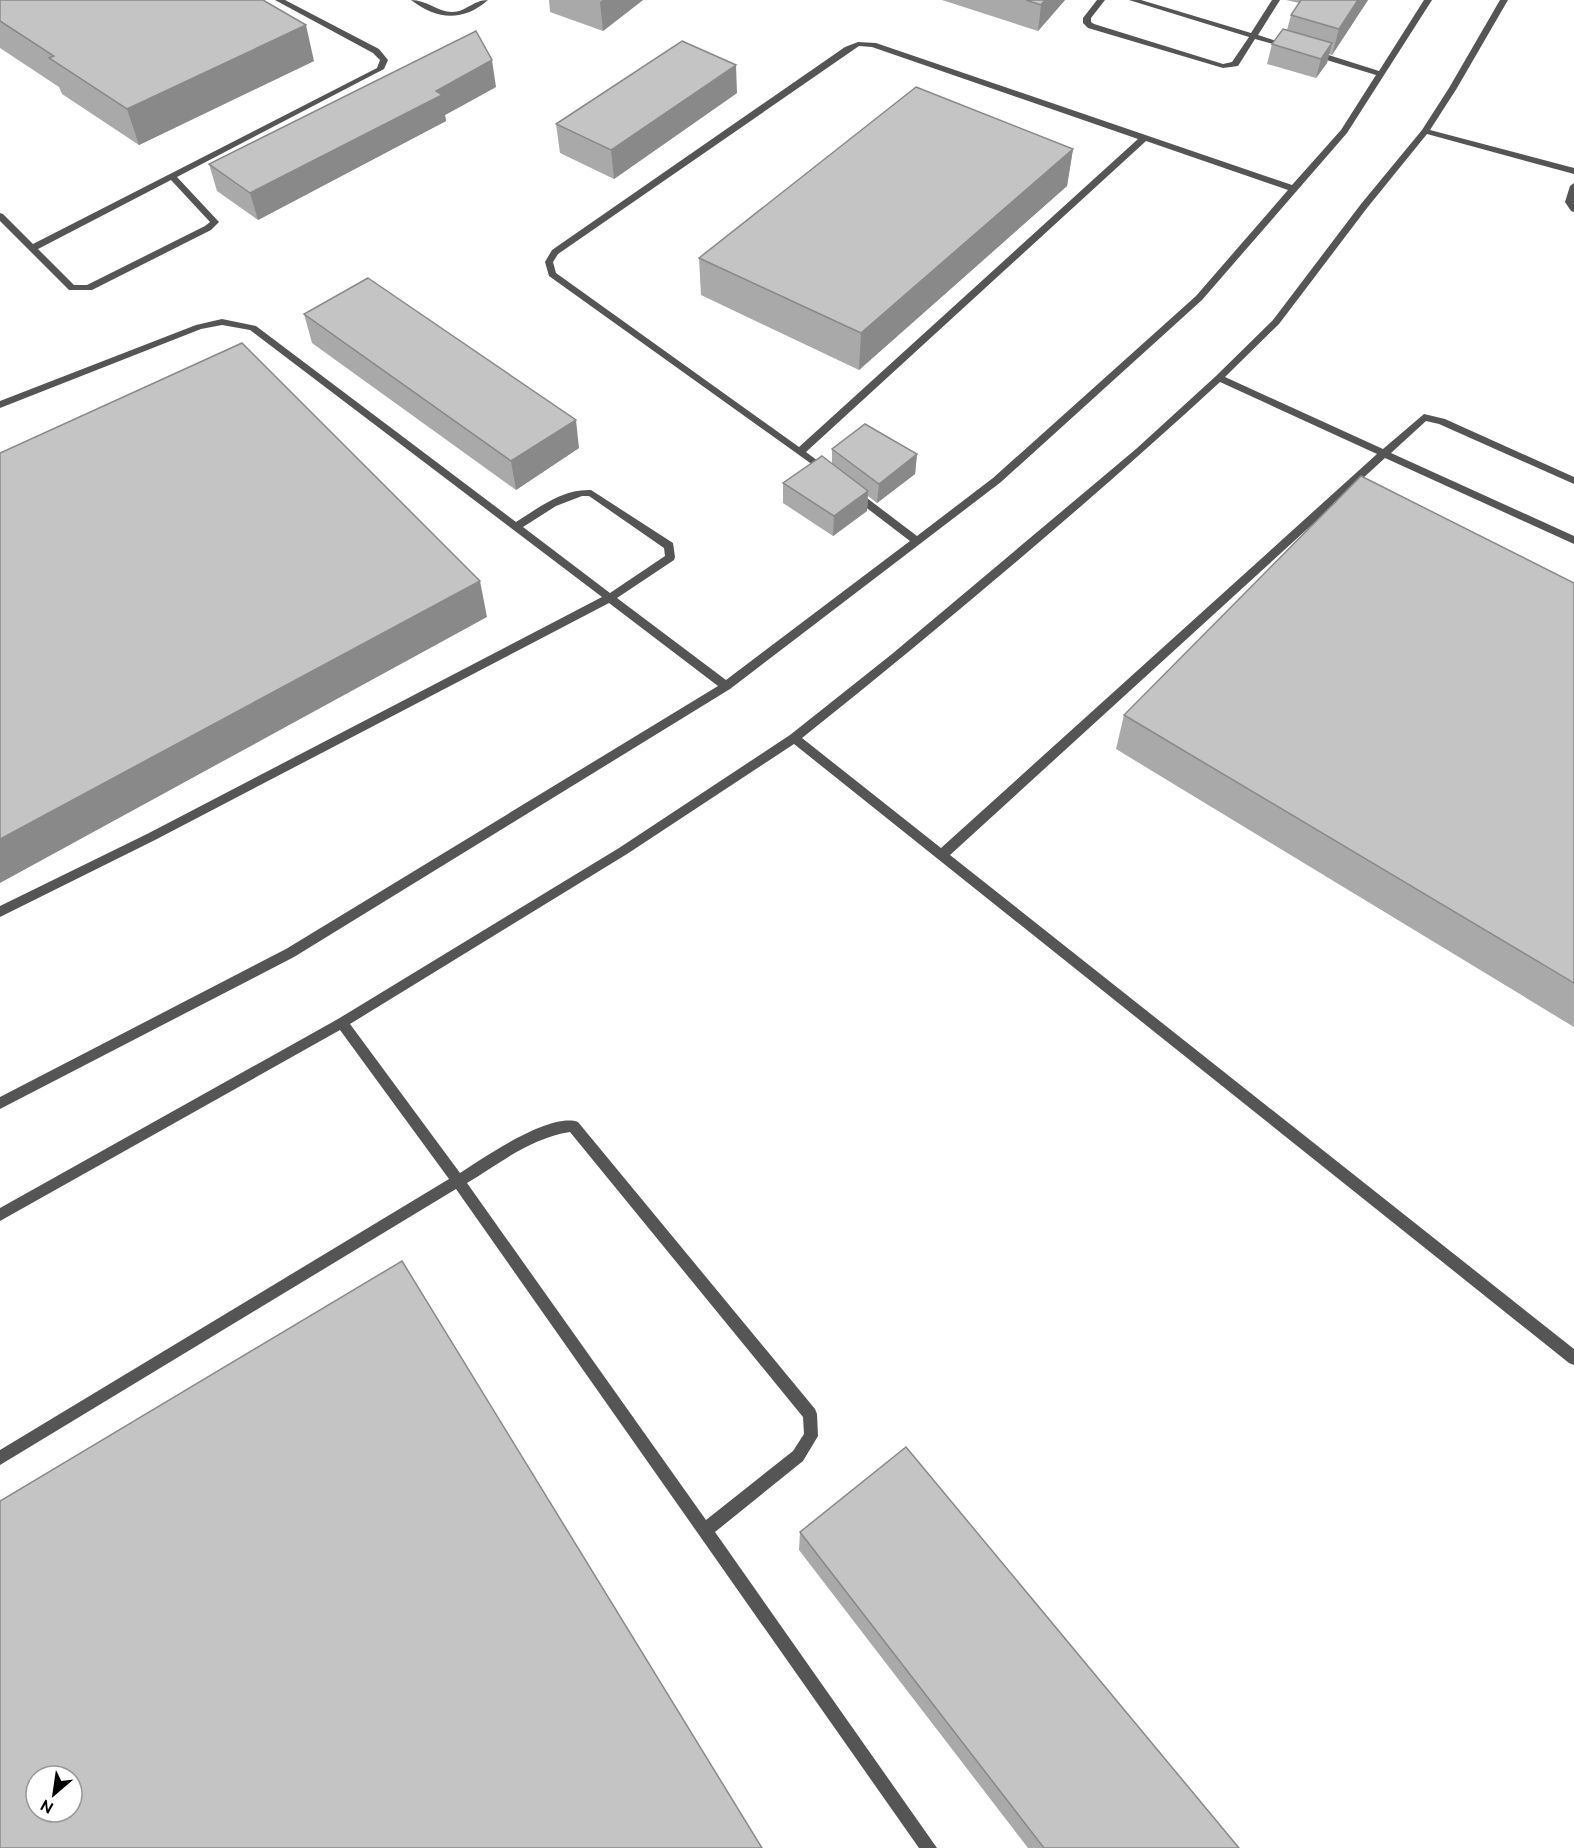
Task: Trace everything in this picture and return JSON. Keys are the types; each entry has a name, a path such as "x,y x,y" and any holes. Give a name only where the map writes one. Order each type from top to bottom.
{"lane":[{"path":"33,248 380,69 384,60 376,51 279,0"},
{"path":"415,0 448,15 459,15 484,0"},
{"path":"1101,0 1087,18 1087,23 1091,26 1223,66 1235,64 1276,0"},
{"path":"1133,0 1381,74"},
{"path":"0,1103 290,953 726,686 997,480 1199,298 1344,131 1428,0"},
{"path":"0,1215 342,1023 623,851 794,738 896,657 1139,451 1276,322 1425,131 1454,88 1504,0"},
{"path":"836,479 552,274 549,262 555,252 858,44 873,45 1294,189"},
{"path":"1425,131 1574,171"},
{"path":"800,452 1144,138"},
{"path":"0,216 72,288 81,290 99,283 215,222 172,176"},
{"path":"1574,186 1569,202 1574,209"},
{"path":"0,405 199,327 222,322 254,328 726,686"},
{"path":"1219,378 1574,540"},
{"path":"943,854 1424,417 1442,421 1574,481"},
{"path":"845,486 917,541"},
{"path":"0,912 151,837 610,598 670,557 669,546 591,494 581,492 570,495 516,527"},
{"path":"794,738 943,854 1574,1358"},
{"path":"342,1023 458,1181 929,1848"},
{"path":"0,1458 538,1134 556,1126 573,1126 810,1414 811,1436 798,1456 706,1530"}],"building":[{"path":"0,0 263,0 306,25 127,109 49,58 54,56 0,21"},
{"path":"1026,0 1045,0 1041,5"},
{"path":"1301,0 1358,0 1339,29 1291,15"},
{"path":"1283,29 1332,43 1321,59 1272,44"},
{"path":"476,31 492,60 436,91 442,95 250,193 209,164"},
{"path":"682,41 736,65 611,150 556,124"},
{"path":"916,87 1073,149 861,333 699,258"},
{"path":"368,278 576,420 511,461 304,314"},
{"path":"242,343 480,581 0,839 0,453"},
{"path":"865,424 917,454 879,484 832,449"},
{"path":"822,456 868,491 834,516 783,483"},
{"path":"1361,476 1574,583 1574,983 1124,715"},
{"path":"402,1261 762,1848 0,1848 0,1501"},
{"path":"906,1447 1239,1848 1044,1848 800,1532"}]}
